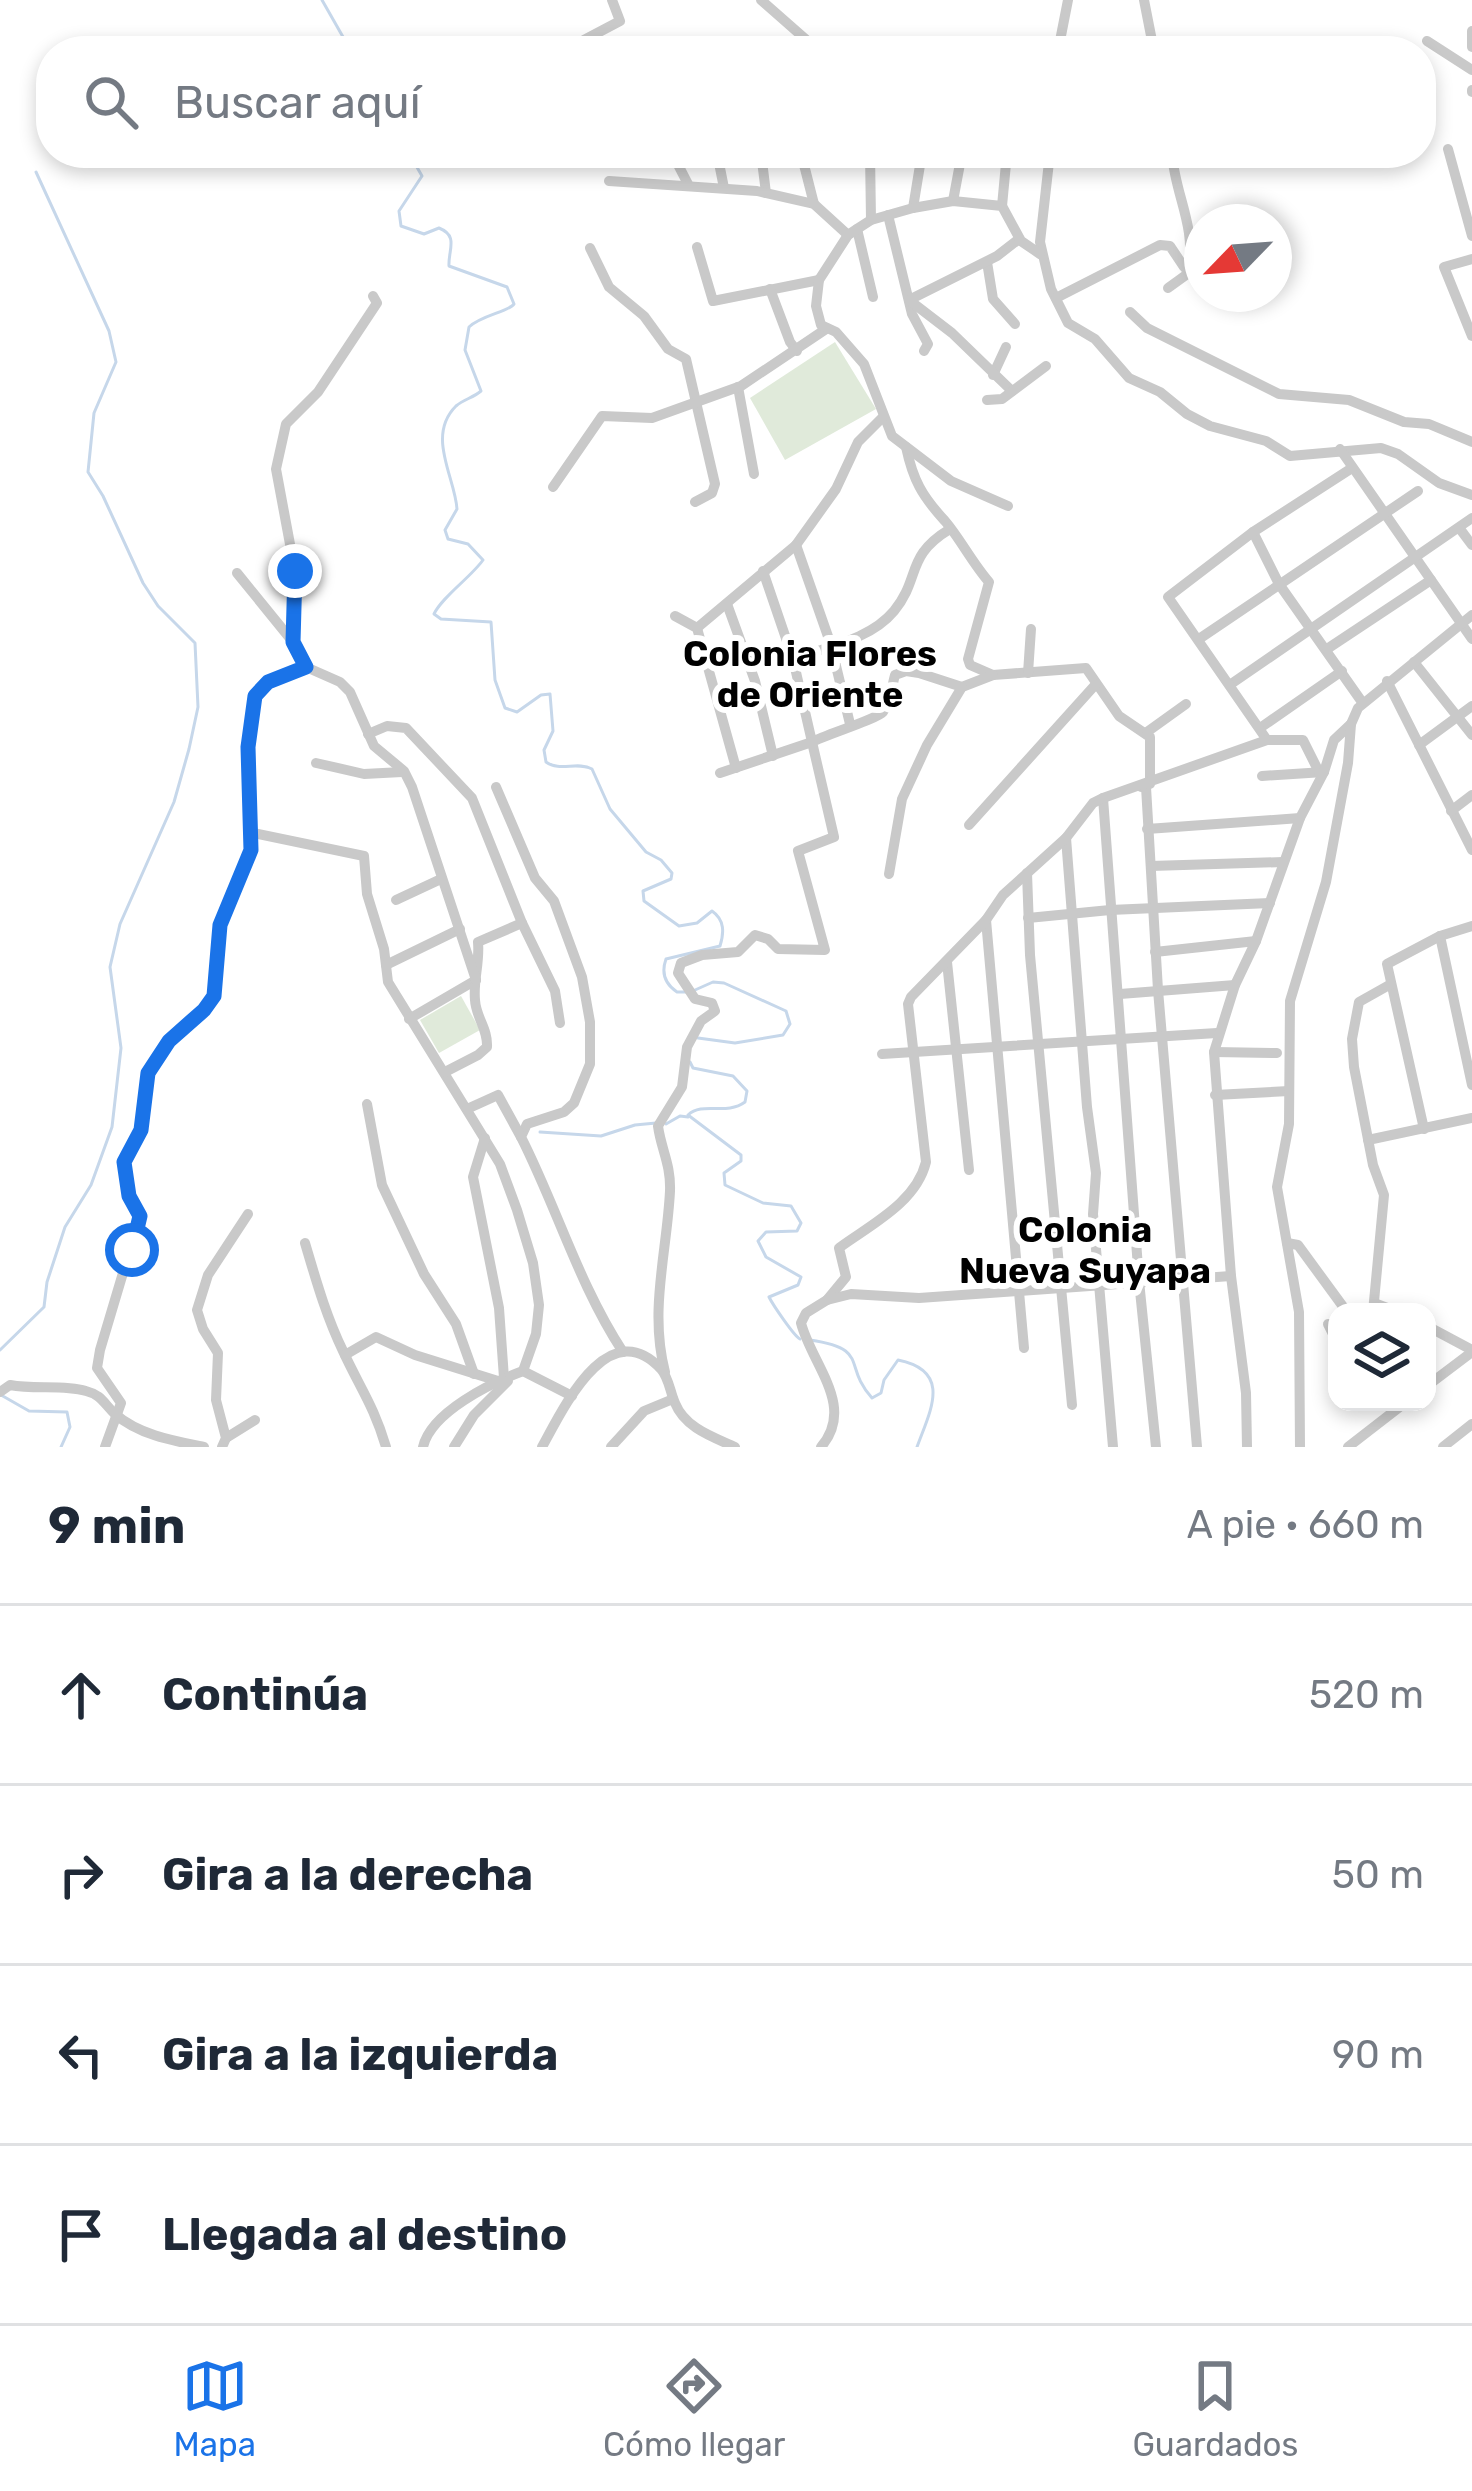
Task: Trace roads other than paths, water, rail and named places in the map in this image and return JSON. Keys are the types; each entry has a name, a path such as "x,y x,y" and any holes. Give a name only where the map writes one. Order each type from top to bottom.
{"street":[{"path":"592,36 620,21 612,0"},
{"path":"761,0 802,36"},
{"path":"1061,36 1067,0"},
{"path":"1144,0 1151,36"},
{"path":"1472,31 1472,47"},
{"path":"1436,47 1472,70"},
{"path":"1448,149 1472,236"},
{"path":"680,168 689,185"},
{"path":"720,168 724,188"},
{"path":"762,168 766,193"},
{"path":"805,168 814,204"},
{"path":"870,168 872,220"},
{"path":"913,208 920,168"},
{"path":"953,201 959,168"},
{"path":"1005,168 1002,206 1019,239 1040,254"},
{"path":"1049,168 1040,254 1056,298 1068,323 1095,339 1129,378 1160,392 1210,426 1266,441 1290,456 1340,449 1390,450 1430,478 1472,495"},
{"path":"1173,168 1184,208"},
{"path":"609,181 724,188 814,204 853,232 873,296"},
{"path":"1002,206 953,201 872,220 853,232 819,280 817,316 860,358 882,418 902,444 966,490 1008,506"},
{"path":"888,215 909,300 928,344 924,351"},
{"path":"909,300 987,262 1019,239"},
{"path":"1056,298 1160,245 1170,246 1184,267"},
{"path":"698,247 713,301 819,280"},
{"path":"590,248 610,287 644,316 668,349 686,359 715,489 695,502"},
{"path":"1472,259 1444,267 1472,336"},
{"path":"987,262 993,298 1015,323"},
{"path":"1168,289 1184,274"},
{"path":"770,289 797,351"},
{"path":"293,642 295,571 276,469 286,424 307,406 345,355 377,303 373,296"},
{"path":"909,300 952,333 1012,391"},
{"path":"1130,312 1147,328 1280,394 1349,400 1472,442"},
{"path":"553,487 602,416 648,419 738,387 826,329"},
{"path":"992,374 1006,347"},
{"path":"987,400 999,400 1046,366"},
{"path":"738,387 754,474"},
{"path":"866,439 882,418"},
{"path":"697,628 796,545 836,489 858,442 902,444"},
{"path":"902,444 908,468 929,508 988,582 968,659 977,670 993,675"},
{"path":"1340,449 1472,639"},
{"path":"1321,772 1303,740 1264,734 1168,597 1253,532 1352,469"},
{"path":"1199,639 1418,491"},
{"path":"1232,684 1472,518"},
{"path":"793,659 872,630 892,614 928,542 950,529"},
{"path":"1460,529 1472,544"},
{"path":"1253,532 1279,584 1362,702"},
{"path":"796,545 831,644 850,724"},
{"path":"735,1447 689,1423 673,1399 665,1372 658,1330 670,1189 660,1123 682,1087 686,1047 701,1021 715,1011 712,1003 695,999 684,985 678,973 681,963 702,955 738,952 754,935 778,949 826,949 798,851 834,837 793,659 763,571"},
{"path":"237,573 293,642 306,667 340,682 350,692 374,746 404,771 426,822 476,980"},
{"path":"1328,649 1431,580"},
{"path":"727,604 755,681 773,756"},
{"path":"1300,1447 1299,1312 1277,1178 1288,1130 1291,994 1326,882 1352,724 1362,702 1472,615"},
{"path":"675,616 697,628 736,769"},
{"path":"1028,673 1031,629"},
{"path":"1414,662 1472,735"},
{"path":"105,1447 122,1403 98,1368 112,1301 140,1216 126,1186 125,1156 141,1130 148,1073 169,1041 214,996 220,925 244,873 253,833 247,766 255,696 268,682 306,667"},
{"path":"720,773 877,718 896,675 906,671 962,687 993,675 1086,668 1118,716 1147,732 1152,741 1146,787 1155,952 1197,1447"},
{"path":"821,1447 834,1430 836,1414 824,1369 806,1343 803,1316 826,1300 846,1277 838,1248 905,1198 922,1175 926,1162 908,1004 919,987 986,920 1003,896 1066,838 1093,803 1264,734 1342,671"},
{"path":"1387,681 1472,850"},
{"path":"969,825 1096,684"},
{"path":"889,874 902,799 962,687"},
{"path":"1147,732 1186,704"},
{"path":"1419,746 1472,706"},
{"path":"1247,1447 1214,1052 1217,1033 1300,818 1336,736 1352,724"},
{"path":"368,734 387,726 406,728 472,798 555,991 560,1023"},
{"path":"316,764 364,774 404,771"},
{"path":"1262,776 1321,772"},
{"path":"496,787 535,878 554,902 582,976 590,1022 590,1064 574,1103 563,1112 527,1124 521,1137"},
{"path":"1451,811 1472,795"},
{"path":"1103,798 1156,1447"},
{"path":"1147,829 1300,818"},
{"path":"253,833 361,854 367,863 367,894 388,982 496,1157 533,1263 539,1305 536,1334 510,1376 455,1438 454,1447"},
{"path":"1066,838 1096,1172 1093,1214 1113,1447"},
{"path":"1151,866 1283,862"},
{"path":"1027,873 1072,1406"},
{"path":"396,900 441,879"},
{"path":"1028,918 1270,903"},
{"path":"986,920 1024,1348"},
{"path":"445,1072 487,1047 485,1026 475,1006 481,959 478,942 522,923"},
{"path":"1424,1129 1388,962 1472,926"},
{"path":"386,964 460,929"},
{"path":"1440,936 1472,1085"},
{"path":"1155,952 1256,941"},
{"path":"947,962 969,1171"},
{"path":"409,1019 476,980"},
{"path":"1373,1303 1384,1195 1368,1140 1352,1039 1363,996 1390,984"},
{"path":"1120,994 1235,985"},
{"path":"882,1054 1217,1033"},
{"path":"1214,1052 1277,1053"},
{"path":"1215,1095 1289,1090"},
{"path":"467,1109 498,1095 546,1184 586,1291 623,1352"},
{"path":"367,1104 382,1185 424,1274 456,1324 474,1374"},
{"path":"1368,1140 1472,1118"},
{"path":"485,1138 471,1167 510,1376"},
{"path":"471,1167 496,1157"},
{"path":"248,1214 208,1275 197,1310 218,1353 216,1400 224,1442 255,1420"},
{"path":"305,1243 324,1307 374,1405 386,1447"},
{"path":"1287,1244 1297,1243 1340,1303"},
{"path":"826,1300 855,1294 920,1298 1232,1276"},
{"path":"1436,1331 1472,1351 1436,1379"},
{"path":"345,1355 376,1337 474,1374 510,1376 572,1396"},
{"path":"542,1447 572,1396 604,1356 623,1352 646,1358 665,1372"},
{"path":"423,1447 424,1438 460,1402 510,1376"},
{"path":"0,1392 10,1385 82,1390 102,1397 119,1416 177,1444 204,1447"},
{"path":"611,1447 644,1411 673,1399"},
{"path":"1348,1447 1394,1411"},
{"path":"1442,1447 1472,1424"}],"waterway":[{"path":"322,0 342,36"},
{"path":"417,168 422,176 399,211 401,226 424,234 439,228 445,231 451,239 449,266 507,287 514,304 469,327 465,350 481,391 456,406 443,430 444,457 457,509 445,530 448,539 468,544 483,560 434,614 441,619 491,622 495,680 505,708 517,712 550,694 553,731 544,750 546,762 592,769 610,809 646,852 672,873 671,879 643,891 644,901 679,926 697,923 712,911 719,918 720,946 666,959 667,982 677,992 686,992"},
{"path":"0,1350 44,1307 65,1227 91,1185 112,1127 121,1048 110,967 120,924 174,802 198,707 195,643 158,606 143,583 88,472 94,413 116,362 109,331 36,172"},
{"path":"695,990 724,983 786,1011 790,1024 783,1035 735,1043 698,1038"},
{"path":"690,1062 693,1068 733,1076 747,1091 745,1102 738,1106 701,1109 688,1115 741,1155 741,1161 724,1173 725,1185 763,1203 791,1206 801,1223 797,1231 766,1232 758,1241 766,1257 801,1277 798,1285 769,1297 800,1339"},
{"path":"666,1124 688,1117"},
{"path":"540,1132 601,1136 656,1123"},
{"path":"810,1340 849,1354 872,1398 881,1393 898,1360 926,1373 933,1394 917,1447"},
{"path":"1,1395 29,1411 67,1412 70,1427 61,1447"}],"district":[{"name":"Colonia Flores de Oriente","path":"810,674"},
{"name":"Colonia Nueva Suyapa","path":"1085,1250"}]}
